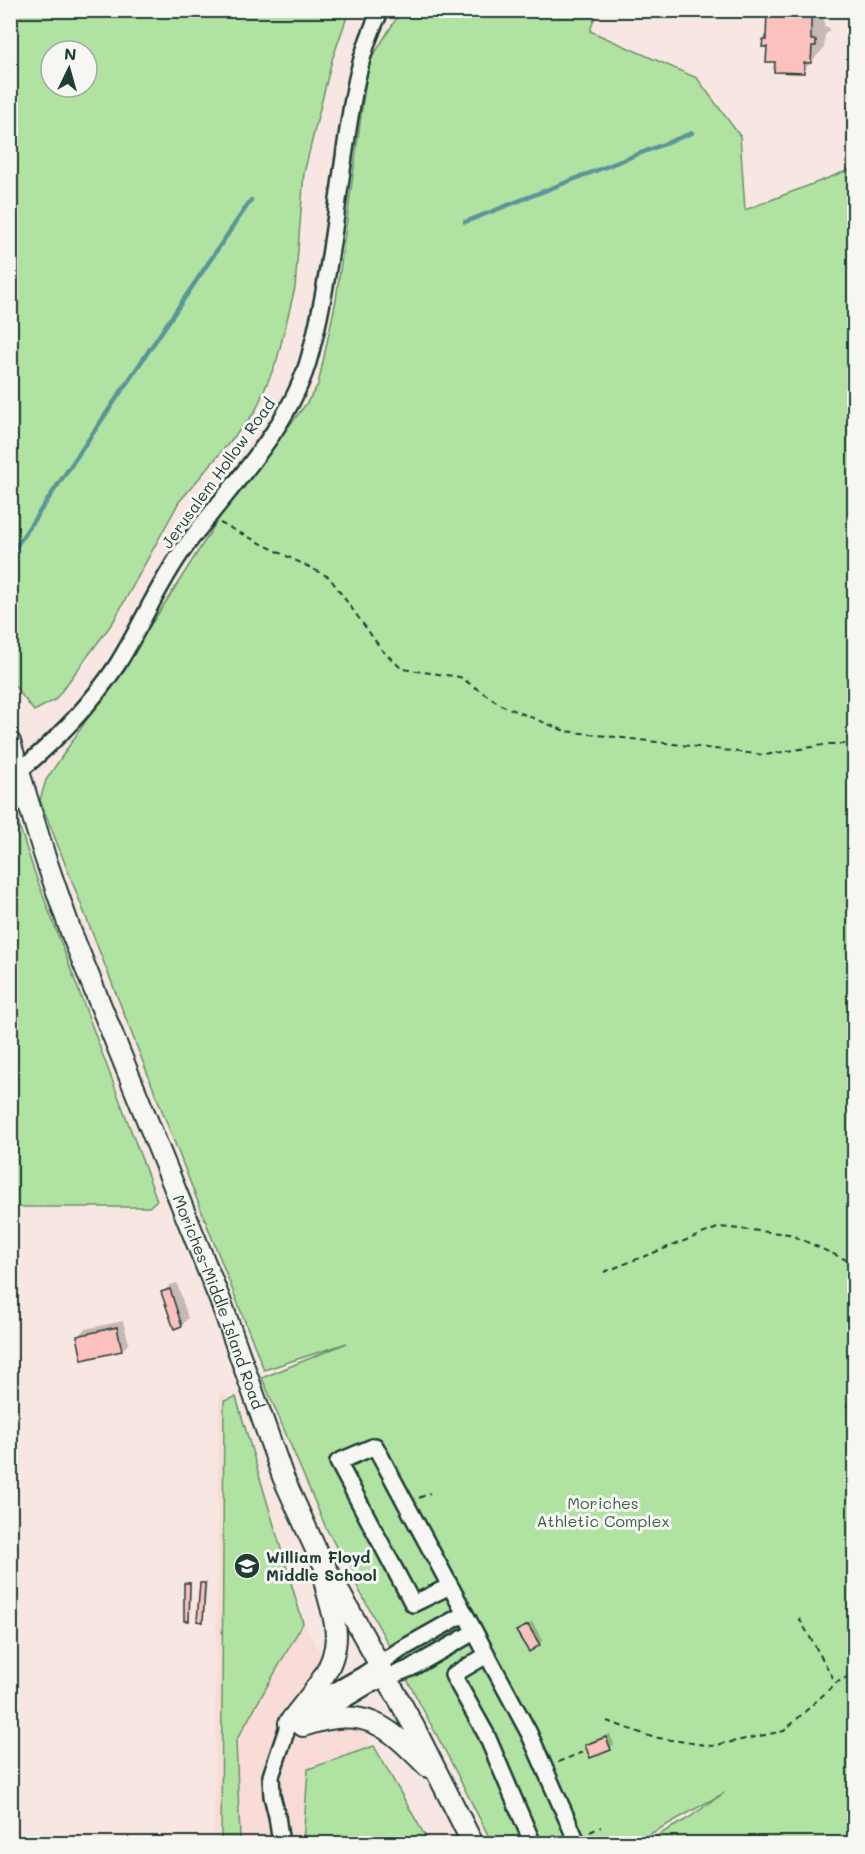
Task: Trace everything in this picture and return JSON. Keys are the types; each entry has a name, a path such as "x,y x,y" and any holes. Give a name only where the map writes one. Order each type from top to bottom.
{"main road":[{"name":"Moriches-Middle Island Road","path":"10,742 71,932 218,1294 283,1477 317,1552 444,1784 473,1844"},
{"path":"296,1724 327,1674 334,1655 335,1624 317,1552"},
{"path":"296,1724 349,1717 369,1720 385,1727 401,1739 444,1784"}],"street":[{"name":"Jerusalem Hollow Road","path":"19,771 55,738 108,678 175,562 282,418 297,392 306,368 326,278 356,80 369,35 381,10"},
{"path":"450,1586 414,1604 338,1462 375,1446 529,1732 578,1844"},
{"path":"280,1844 271,1776 280,1750 296,1724 329,1708 369,1684 383,1671 465,1614"},
{"path":"383,1671 411,1668 474,1632"},
{"path":"487,1655 453,1675 486,1734 533,1844"}],"path":[{"path":"209,517 329,577 382,650 402,669 460,677 501,705 565,731 765,755 830,744 855,744"},
{"path":"604,1272 720,1227 789,1234 855,1265"},
{"path":"846,1406 855,1402"},
{"path":"799,1618 836,1683"},
{"path":"607,1720 652,1737 712,1746 784,1731 836,1683 855,1673"},
{"path":"572,1756 584,1752"}],"shaded area":[{"name":"William Floyd Middle School","path":"219,1392 226,1394 249,1504 306,1627 425,1843 214,1844"}],"green space":[{"path":"10,11 349,11 332,60 304,173 295,288 277,360 255,412 179,502 113,622 55,700 34,711 10,680"},
{"name":"Moriches Athletic Complex","path":"401,11 597,11 590,31 697,78 740,136 745,210 854,168 854,1843 644,1843 687,1819 724,1793 634,1843 492,1843 326,1528 262,1378 347,1343 264,1370 40,800 46,780 160,611 223,512 318,385 336,300 368,64"},
{"path":"11,801 34,871 157,1200 149,1207 11,1207"},
{"path":"236,1397 303,1623 236,1741 240,1837 237,1843 217,1844 221,1839 224,1401"},
{"path":"374,1746 429,1843 303,1843 308,1769"}],"building":[{"path":"662,10 699,10 700,15 662,17"},
{"path":"767,10 815,10 811,11 811,40 816,40 816,46 812,46 811,63 804,63 804,73 774,72 775,62 766,62 767,47 762,47 763,40 766,40"},
{"path":"170,1289 182,1326 174,1329 161,1292"},
{"path":"117,1327 122,1351 82,1360 77,1336"},
{"path":"184,1583 190,1583 189,1621 184,1621"},
{"path":"200,1583 205,1583 203,1622 197,1621"},
{"path":"528,1625 540,1645 529,1652 516,1631"},
{"path":"606,1737 611,1750 590,1758 585,1745"}],"waterway":[{"path":"465,222 692,133"},
{"path":"15,548 251,200"}],"place":[{"name":"William Floyd Middle School","path":"247,1566"}]}
